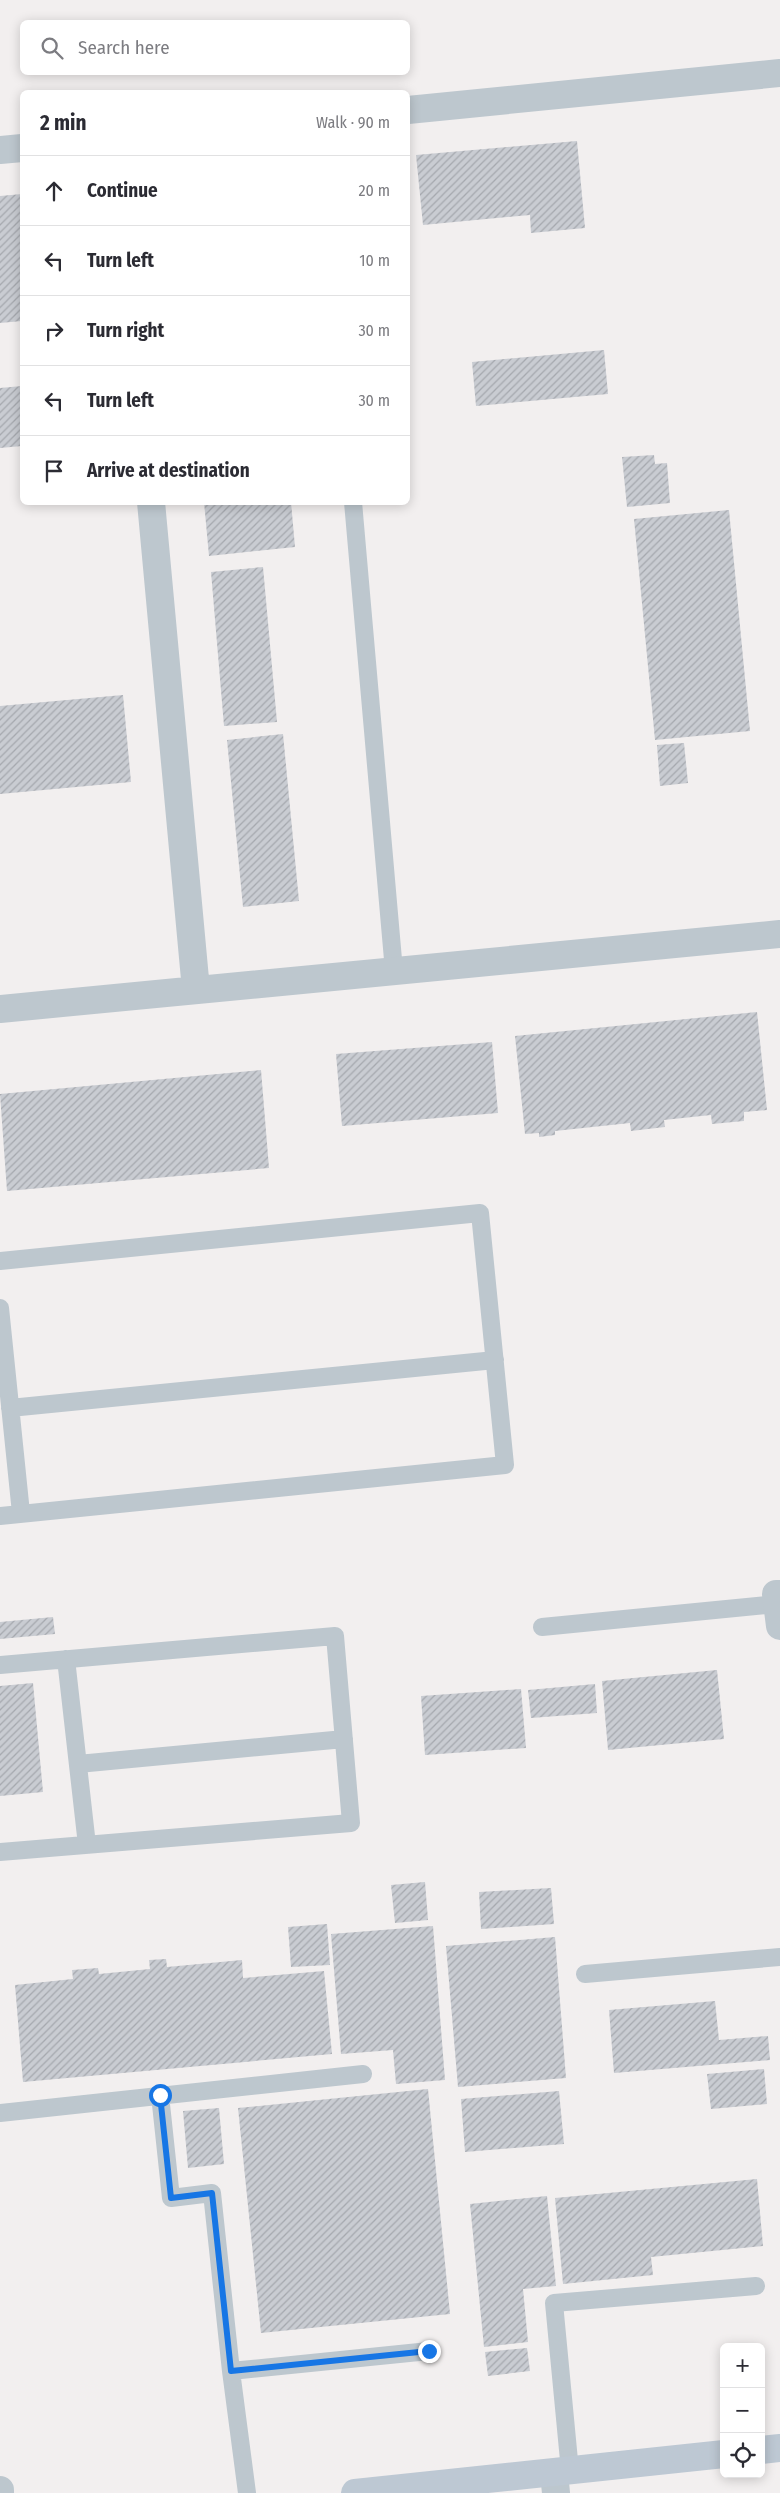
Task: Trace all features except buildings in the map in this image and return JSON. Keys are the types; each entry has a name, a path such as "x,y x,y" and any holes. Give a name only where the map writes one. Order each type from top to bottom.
{"street":[{"path":"410,110 780,73"},
{"path":"0,150 20,148"},
{"path":"151,505 196,990"},
{"path":"0,1009 780,934"},
{"path":"765,2450 780,2448"},
{"path":"355,2493 560,2479 720,2455"}],"lane":[{"path":"353,505 394,971"},
{"path":"0,1261 480,1213 505,1465 0,1516"},
{"path":"0,1308 21,1514"},
{"path":"10,1408 495,1360"},
{"path":"542,1627 779,1608"},
{"path":"0,1665 335,1636 351,1823 0,1852"},
{"path":"66,1659 86,1845"},
{"path":"78,1764 344,1739"},
{"path":"585,1974 780,1957"},
{"path":"0,2113 363,2074"},
{"path":"160,2095 171,2198 212,2193 246,2493"},
{"path":"560,2479 554,2303 756,2286"},
{"path":"231,2371 429,2351"}],"route":[{"path":"160,2095 171,2198 212,2193 231,2371 429,2351"}]}
